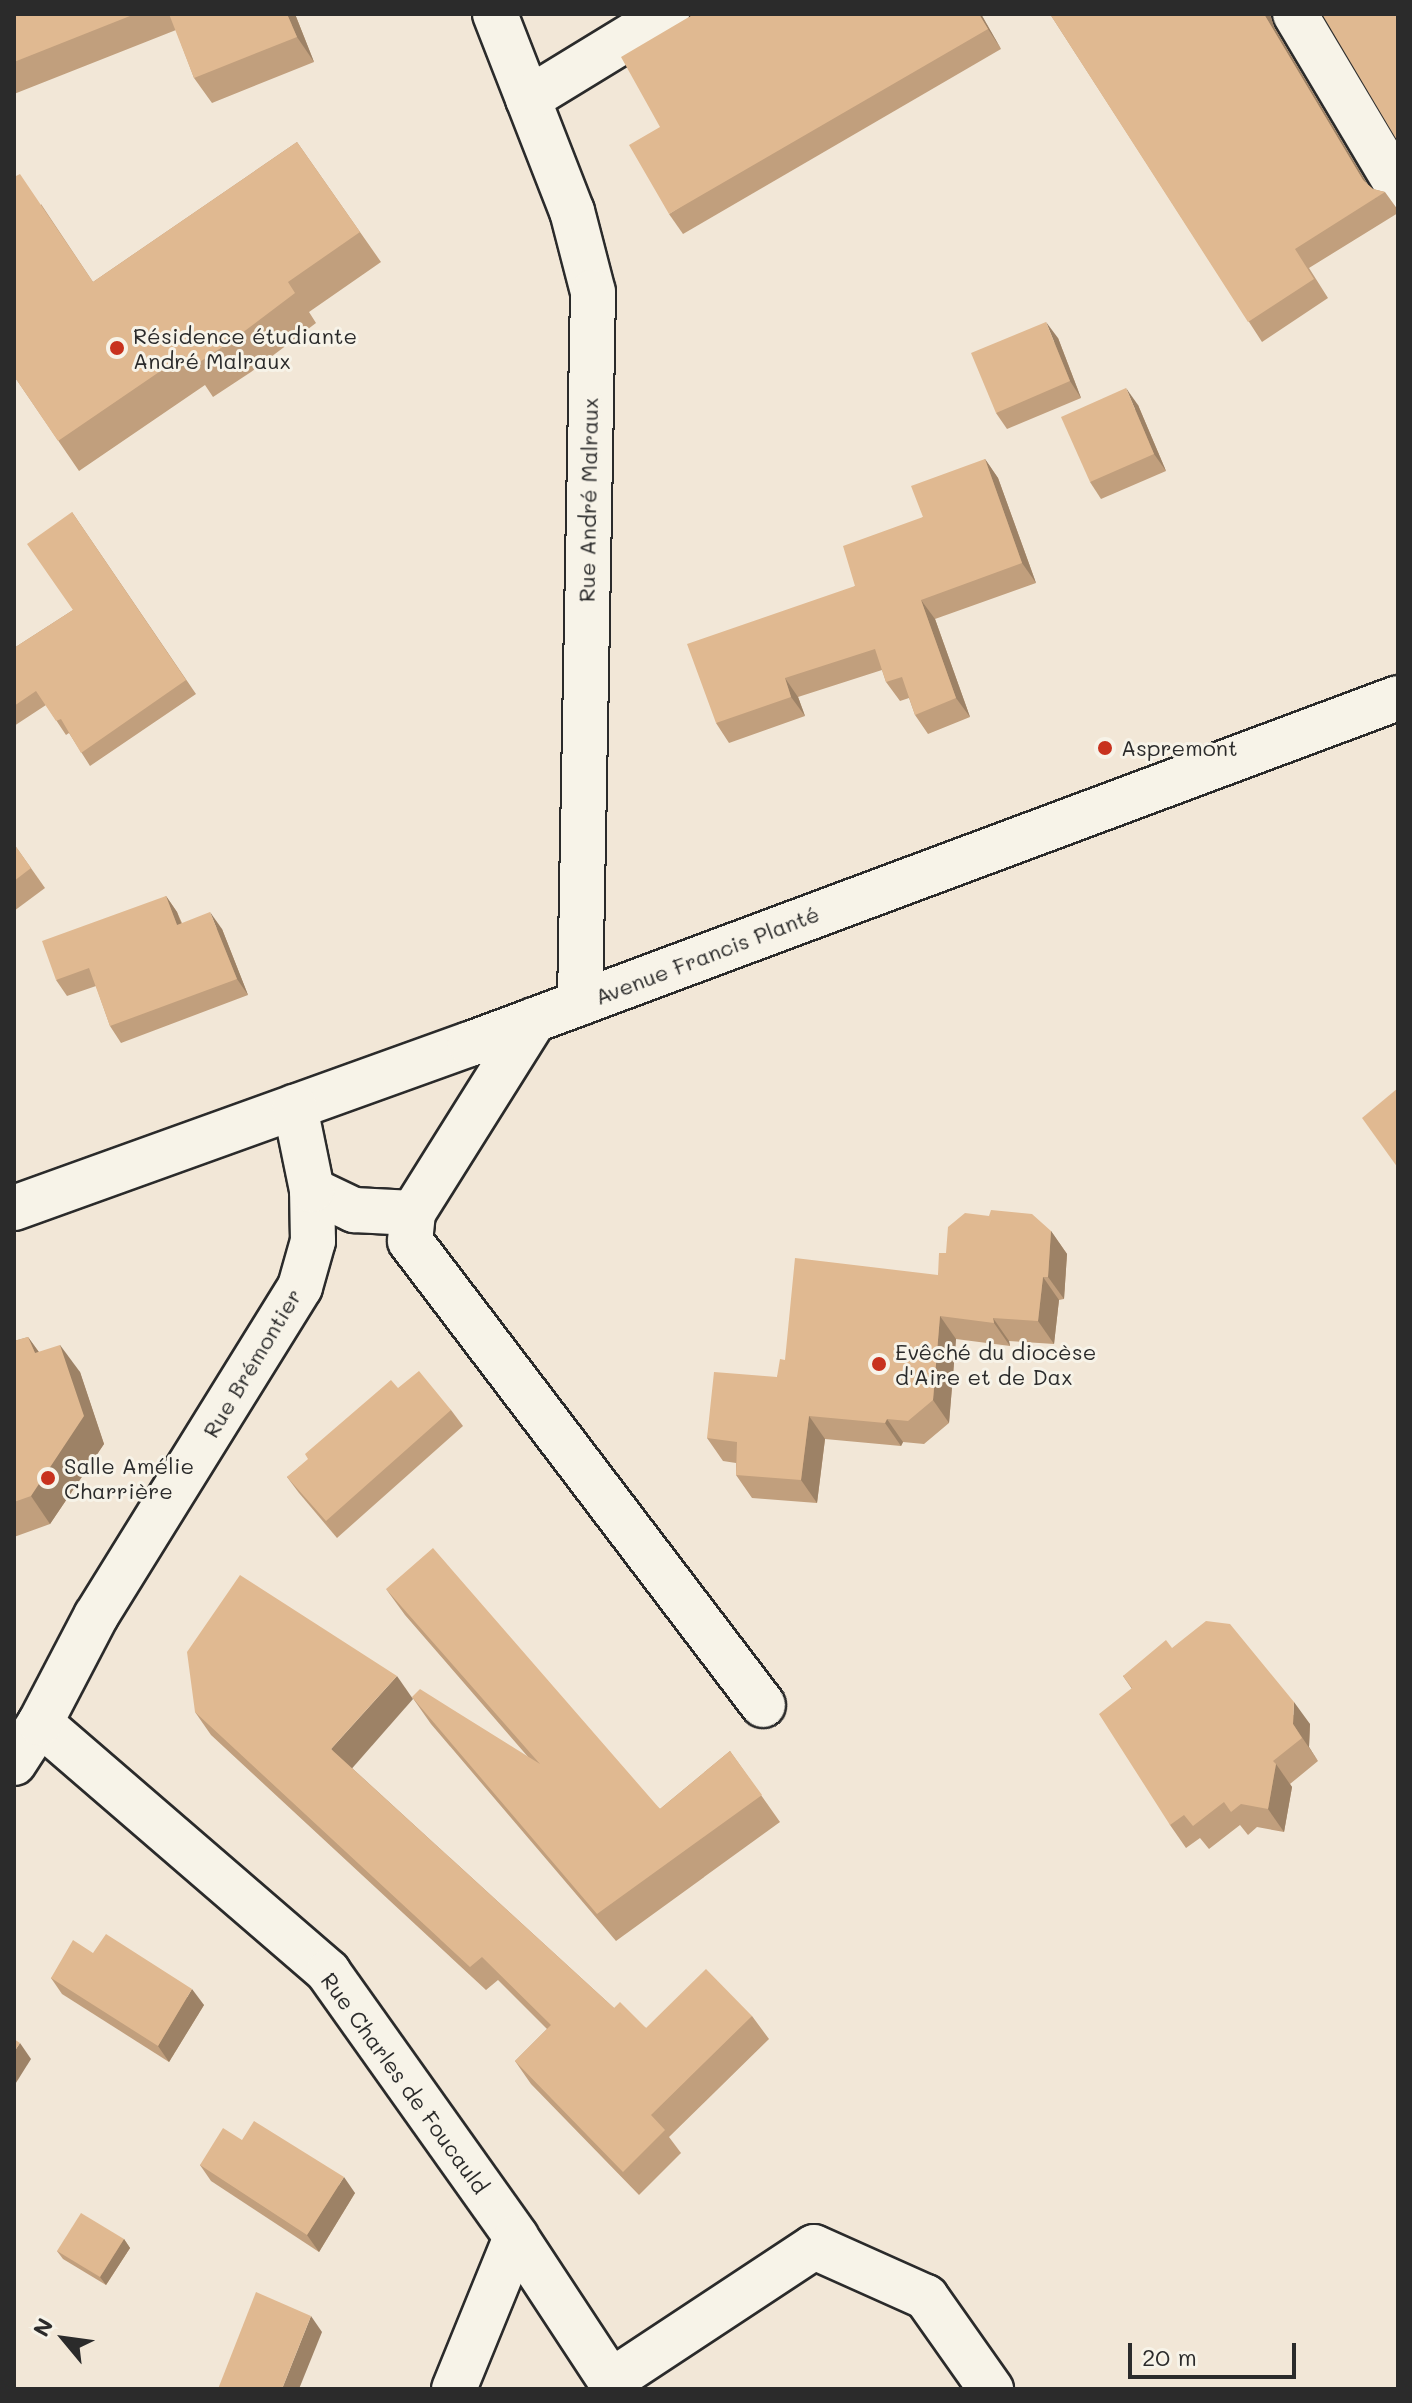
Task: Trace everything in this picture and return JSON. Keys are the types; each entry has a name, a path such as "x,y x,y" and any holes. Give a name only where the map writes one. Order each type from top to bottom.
{"street":[{"name":"Rue André Malraux","path":"495,14 572,211 593,292 580,1003"},
{"path":"528,99 667,14"},
{"path":"1295,14 1398,187"},
{"name":"Avenue Francis Planté","path":"14,1208 534,1020 1398,698"},
{"path":"534,1020 413,1213 410,1241 763,1705"},
{"name":"Rue Brémontier","path":"14,1763 40,1723 96,1616 300,1287 313,1241 312,1190 295,1107"},
{"path":"312,1190 354,1210 413,1213"},
{"name":"Rue Charles de Foucauld","path":"40,1723 328,1972 516,2237 614,2385"},
{"path":"454,2389 516,2237"},
{"path":"614,2385 814,2247 926,2297 991,2389"}],"building":[{"path":"14,14 135,14 14,62"},
{"path":"169,14 287,14 297,37 194,78"},
{"path":"694,14 979,14 988,29 669,214 629,145 660,127 621,57"},
{"path":"1050,14 1264,14 1363,180 1373,189 1385,192 1295,249 1314,279 1248,322"},
{"path":"1322,14 1398,14 1398,142"},
{"path":"297,142 360,232 288,282 295,293 230,342 192,367 184,355 58,441 14,376 14,177 20,174 93,282"},
{"path":"1046,322 1070,381 996,413 971,353"},
{"path":"1126,388 1154,454 1090,482 1061,417"},
{"path":"985,459 1022,563 921,600 956,698 915,715 902,677 886,682 875,649 785,678 791,697 716,723 687,644 855,586 843,546 923,517 911,486"},
{"path":"72,512 186,680 81,753 61,719 56,721 36,691 14,706 14,648 73,610 27,544"},
{"path":"14,844 31,868 14,881"},
{"path":"166,896 177,925 210,912 237,979 110,1026 89,968 56,980 42,941"},
{"path":"1398,1088 1398,1168 1362,1118"},
{"name":"Evêché du diocèse d'Aire et de Dax","path":"991,1210 1032,1214 1051,1231 1048,1277 1043,1277 1038,1321 993,1318 994,1323 940,1316 933,1400 908,1421 887,1419 885,1423 809,1416 801,1480 736,1475 737,1442 707,1438 714,1372 777,1377 780,1359 785,1360 795,1258 938,1275 939,1253 946,1253 948,1227 965,1213 989,1216"},
{"path":"28,1337 35,1353 60,1345 84,1416 31,1496 14,1502 14,1341"},
{"path":"419,1371 451,1410 326,1521 287,1477 308,1459 305,1454 391,1380 398,1388"},
{"path":"433,1548 660,1809 730,1751 762,1795 597,1914 412,1697 420,1689 540,1764 386,1589"},
{"path":"240,1575 397,1676 331,1749 614,2008 620,2002 646,2028 706,1969 752,2016 651,2115 665,2130 623,2172 515,2061 551,2025 482,1957 470,1967 195,1712 187,1652"},
{"path":"1206,1621 1230,1624 1294,1702 1293,1724 1302,1738 1273,1761 1276,1764 1268,1809 1241,1804 1231,1812 1224,1802 1193,1826 1184,1815 1170,1825 1099,1714 1132,1688 1123,1676 1166,1640 1172,1648"},
{"path":"106,1934 192,1989 158,2046 51,1978 73,1940 93,1953"},
{"path":"254,2121 344,2177 307,2235 200,2165 223,2128 242,2140"},
{"path":"81,2213 124,2239 100,2277 57,2251"},
{"path":"256,2292 311,2316 282,2389 218,2389"}],"place":[{"name":"Résidence étudiante André Malraux","path":"117,348"},
{"name":"Aspremont","path":"1105,748"},
{"name":"Evêché du diocèse d'Aire et de Dax","path":"879,1364"},
{"name":"Salle Amélie Charrière","path":"48,1478"}]}
